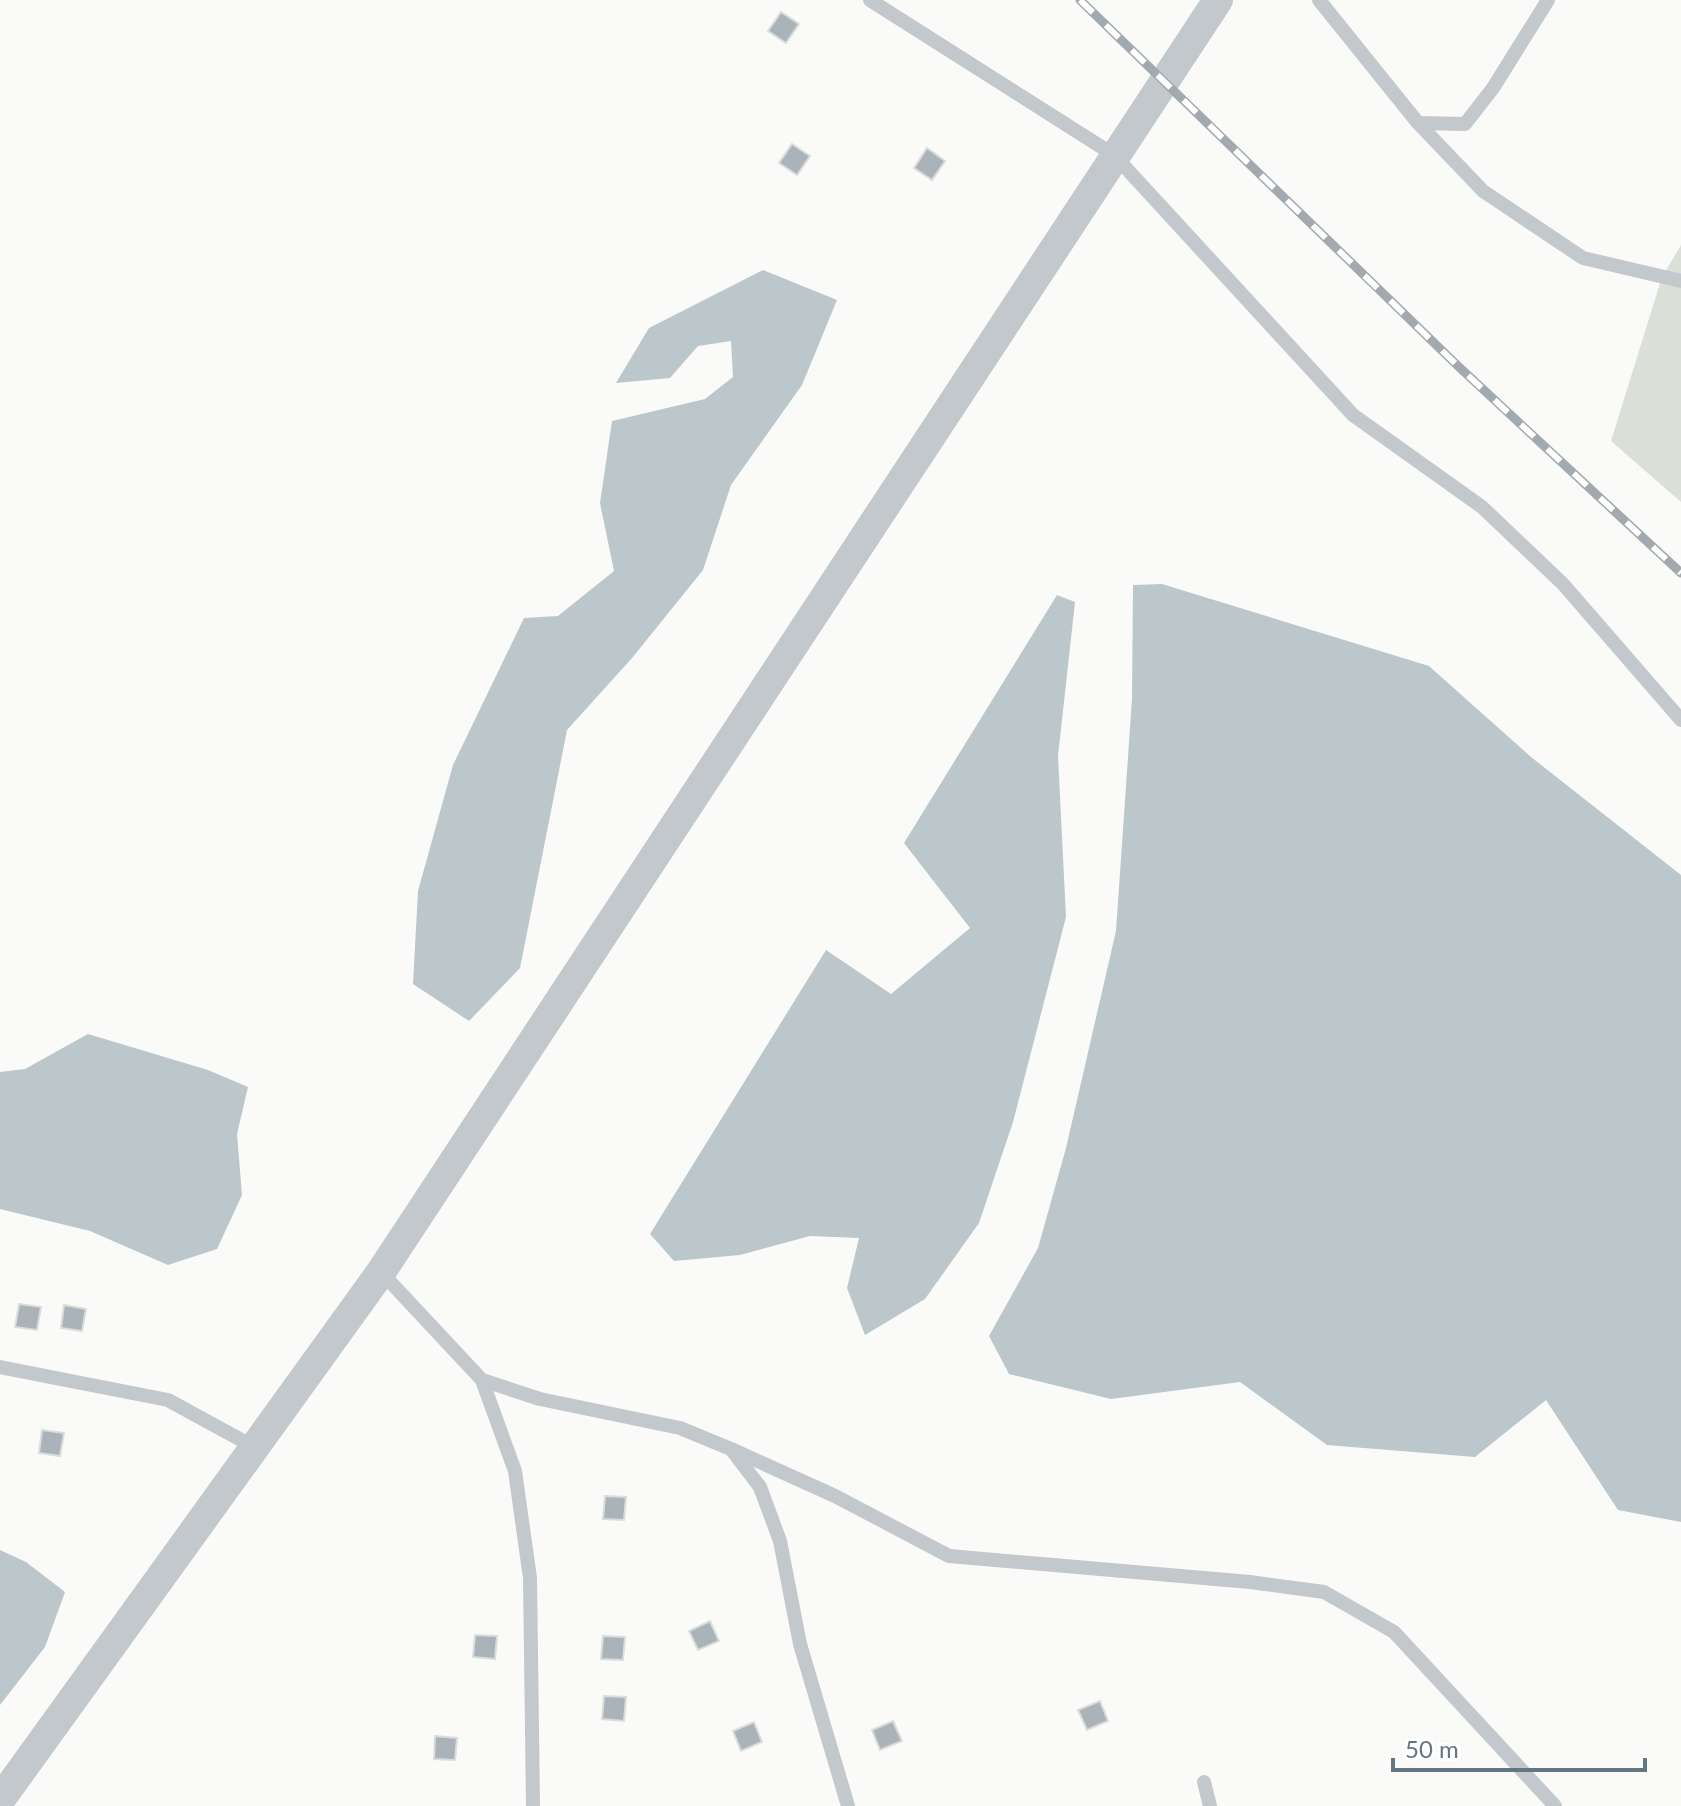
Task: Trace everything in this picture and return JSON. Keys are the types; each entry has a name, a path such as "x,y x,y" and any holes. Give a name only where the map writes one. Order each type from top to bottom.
{"street":[{"path":"0,1800 381,1272 1218,0"}],"lane":[{"path":"870,0 1114,155 1353,415 1482,507 1563,584 1681,720"},
{"path":"1319,0 1418,123 1483,191 1583,258 1681,281"},
{"path":"1418,123 1465,124 1493,88 1548,0"},
{"path":"381,1272 482,1380 515,1471 530,1578 533,1806"},
{"path":"0,1367 168,1400 256,1448"},
{"path":"482,1380 540,1399 680,1428 835,1496 949,1556 1250,1582 1324,1592 1394,1632 1555,1806"},
{"path":"731,1449 760,1487 780,1541 800,1644 848,1806"},
{"path":"1204,1782 1210,1806"}],"shaded area":[{"path":"1681,245 1681,502 1611,441 1662,277"},
{"path":"763,270 837,300 802,385 731,485 703,570 632,658 567,730 520,968 469,1021 413,984 418,891 453,765 524,618 558,616 614,571 600,503 612,421 705,399 733,377 731,341 698,346 670,378 616,383 649,328"},
{"path":"1162,584 1429,666 1531,757 1681,875 1681,1522 1618,1510 1546,1400 1475,1457 1327,1445 1240,1382 1111,1399 1009,1374 989,1336 1038,1248 1066,1148 1116,931 1132,699 1133,585"},
{"path":"1057,595 1075,602 1058,756 1066,917 1013,1122 979,1223 925,1299 865,1335 847,1288 859,1238 810,1236 740,1255 674,1261 650,1234 826,950 891,994 970,928 904,843"},
{"path":"88,1034 208,1070 248,1087 237,1134 242,1195 217,1249 168,1265 90,1231 0,1209 0,1072 25,1069"},
{"path":"0,1550 26,1562 65,1592 45,1647 0,1705"}],"building":[{"path":"781,12 799,24 786,43 768,31"},
{"path":"792,144 810,156 797,175 779,163"},
{"path":"927,148 945,161 932,180 914,168"},
{"path":"19,1304 41,1307 37,1330 15,1327"},
{"path":"64,1305 86,1309 82,1331 61,1328"},
{"path":"42,1430 64,1433 60,1456 39,1453"},
{"path":"605,1496 626,1497 624,1520 603,1519"},
{"path":"710,1621 719,1641 698,1650 689,1631"},
{"path":"475,1635 497,1636 495,1659 473,1657"},
{"path":"603,1636 625,1637 623,1660 601,1659"},
{"path":"604,1696 626,1697 624,1721 602,1719"},
{"path":"1100,1701 1108,1721 1087,1730 1078,1710"},
{"path":"893,1721 902,1741 880,1750 872,1730"},
{"path":"754,1722 762,1742 741,1751 733,1731"},
{"path":"435,1736 457,1738 455,1760 434,1759"}],"railway":[{"path":"1080,0 1459,367 1681,573"}]}
